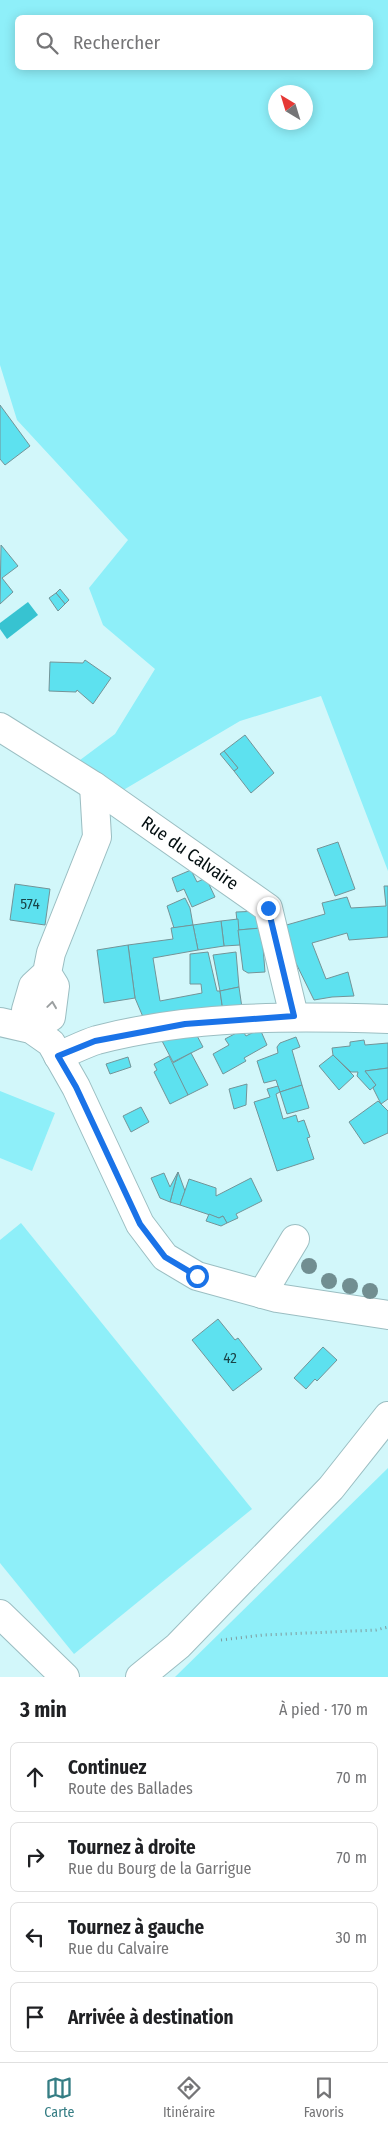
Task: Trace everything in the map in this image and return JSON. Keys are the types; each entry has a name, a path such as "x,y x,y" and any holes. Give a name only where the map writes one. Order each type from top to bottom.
{"street":[{"name":"Rue du Calvaire","path":"0,727 94,786 268,908 294,1016"},
{"path":"31,1029 51,1017 55,986 47,973 51,953 97,837 94,786"},
{"path":"58,1056 95,1041 185,1024 294,1016 388,1019"},
{"path":"0,1022 31,1029 51,1043 76,1087 140,1224 165,1257 197,1276 277,1298 388,1316"},
{"path":"262,1294 296,1239"},
{"path":"140,1677 178,1646 332,1488 388,1416"},
{"path":"0,1614 65,1677"}],"path":[{"path":"216,1641 263,1635 388,1628"}],"shaded area":[{"path":"0,0 388,0 388,871 321,696 240,721 120,792 76,763 115,734 155,669 103,625 89,588 128,540 17,420 0,365"},
{"path":"28,602 38,615 7,639 0,629 0,623"},
{"path":"0,1091 55,1113 32,1171 0,1158"},
{"path":"21,1223 252,1509 74,1654 0,1563 0,1240"},
{"path":"388,1468 388,1677 175,1677"}],"building":[{"path":"0,405 30,446 5,465 0,459"},
{"path":"1,545 18,566 2,578 13,592 0,604"},
{"path":"60,589 69,600 65,604 56,593"},
{"path":"56,593 65,604 58,611 49,598"},
{"path":"85,660 111,678 93,704 77,690 76,692 49,691 50,662 83,663"},
{"path":"245,735 274,773 251,793 234,771 238,768 224,751"},
{"path":"224,751 238,768 234,771 220,754"},
{"path":"338,842 355,889 335,896 317,849"},
{"path":"191,870 197,882 206,878 215,897 192,907 184,889 177,892 172,878"},
{"path":"15,884 50,889 45,925 10,920"},
{"path":"384,886 388,886 388,937 349,940 347,933 312,943 326,979 348,972 354,996 314,1000 289,949 283,926 325,914 322,903 347,897 351,908 386,906"},
{"path":"185,898 190,908 193,925 174,928 167,906"},
{"path":"260,911 261,928 238,930 236,912"},
{"path":"238,919 240,945 224,946 221,921"},
{"path":"221,921 224,946 198,950 193,925"},
{"path":"193,925 198,950 153,958 160,1001 202,993 201,984 190,984 190,954 208,952 217,991 220,991 223,1011 146,1024 135,998 128,945 173,939 171,928"},
{"path":"261,928 273,946 263,947 265,972 248,973 243,970 238,930"},
{"path":"128,945 135,998 104,1003 97,950"},
{"path":"236,952 239,987 220,991 213,955"},
{"path":"239,987 242,1008 223,1011 220,991"},
{"path":"260,1029 267,1045 244,1058 246,1061 223,1074 213,1054 229,1045 225,1039 242,1030 246,1036"},
{"path":"194,1030 203,1047 173,1062 161,1039"},
{"path":"296,1037 300,1047 292,1050 302,1085 280,1092 276,1080 264,1083 257,1061 278,1053 277,1047 280,1043"},
{"path":"364,1040 365,1045 388,1043 388,1068 365,1071 376,1085 370,1090 357,1076 358,1072 351,1072 333,1055 332,1048 350,1046 350,1042"},
{"path":"191,1053 208,1085 188,1095 171,1064"},
{"path":"333,1055 354,1076 339,1090 319,1066"},
{"path":"169,1056 188,1095 170,1104 154,1072 157,1070 154,1064"},
{"path":"128,1057 131,1067 110,1074 106,1064"},
{"path":"388,1068 388,1099 381,1104 373,1088 376,1085 365,1071"},
{"path":"247,1084 246,1105 234,1109 229,1089"},
{"path":"302,1085 309,1108 287,1114 280,1092"},
{"path":"278,1086 280,1092 276,1094 283,1119 296,1115 298,1122 304,1120 310,1137 307,1138 314,1159 277,1171 254,1102 270,1097 267,1089"},
{"path":"378,1101 388,1111 388,1133 364,1144 349,1122"},
{"path":"141,1107 149,1122 131,1132 123,1116"},
{"path":"178,1172 185,1191 180,1205 170,1202"},
{"path":"178,1172 170,1202 160,1198 151,1178 164,1173 170,1187"},
{"path":"251,1178 262,1201 236,1214 238,1218 227,1223 223,1216 219,1218 180,1205 189,1179 216,1188 216,1196"},
{"path":"209,1214 219,1218 223,1216 227,1223 221,1226 206,1221"},
{"path":"218,1319 235,1340 238,1338 262,1369 233,1391 192,1340"},
{"path":"323,1347 337,1360 317,1381 315,1379 306,1389 294,1378"}],"route":[{"path":"197,1276 165,1257 140,1224 76,1087 58,1056 95,1041 185,1024 294,1016 268,908"}]}
